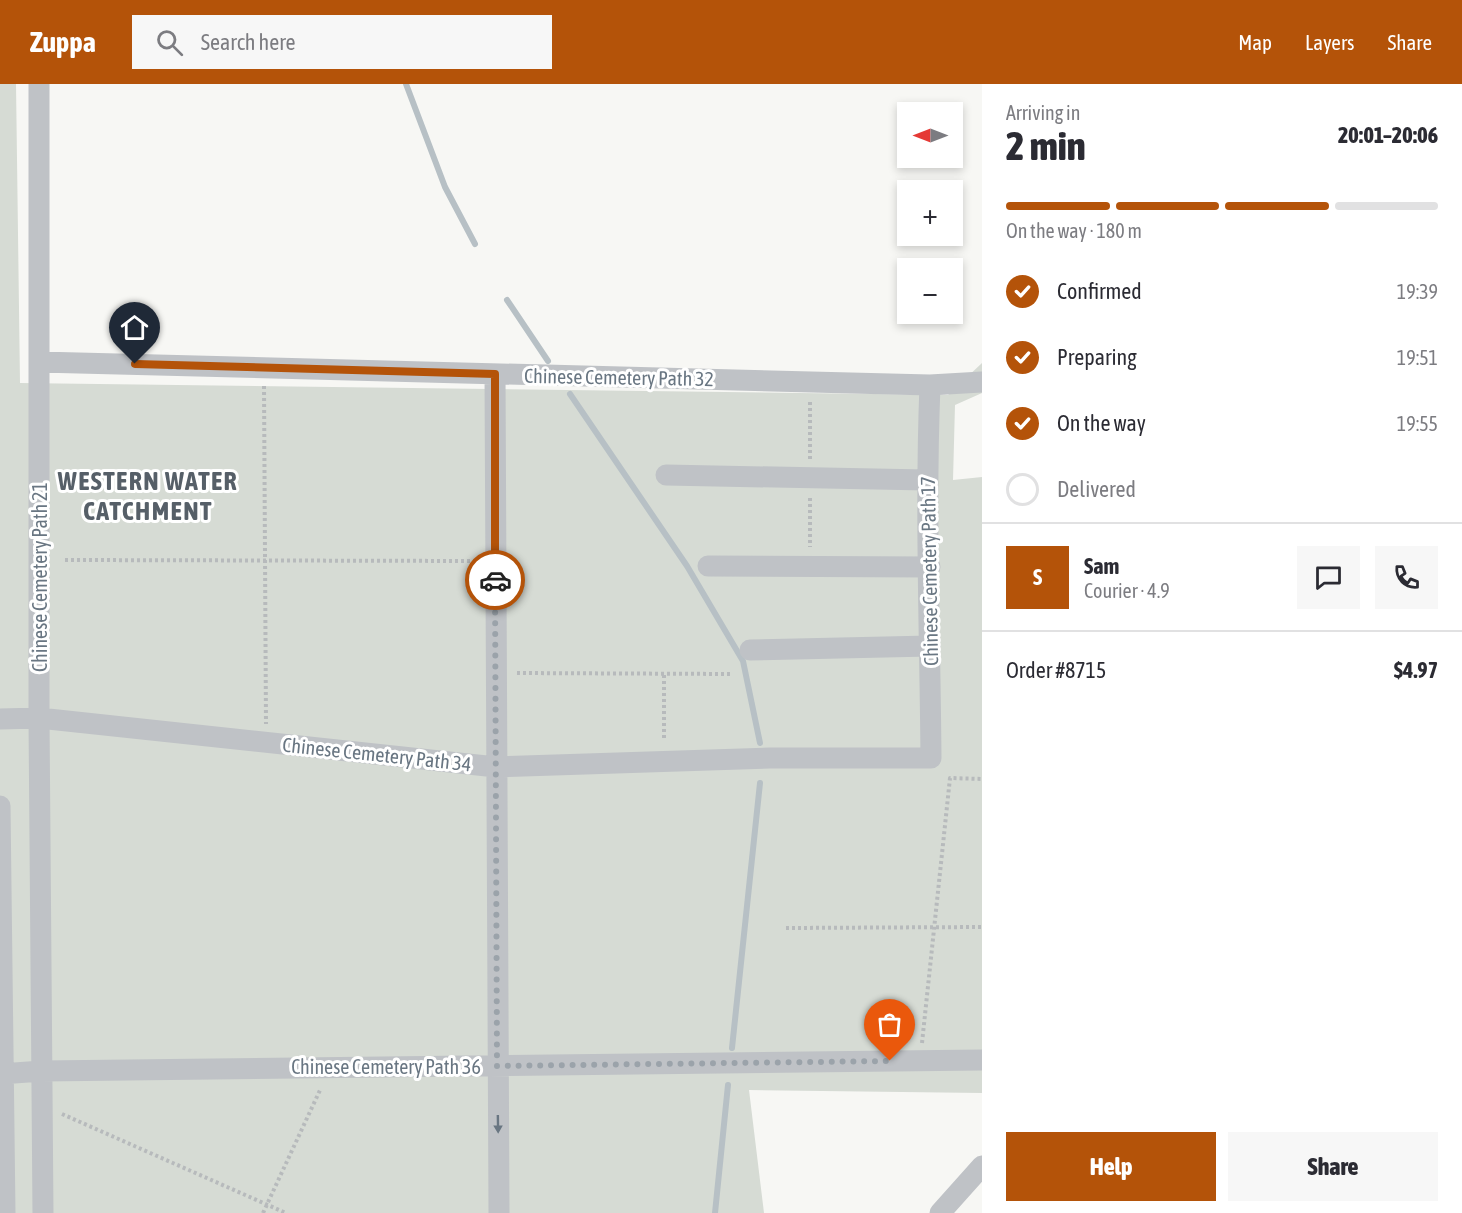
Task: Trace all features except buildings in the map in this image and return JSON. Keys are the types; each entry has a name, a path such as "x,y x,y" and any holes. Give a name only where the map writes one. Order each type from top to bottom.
{"lane":[{"name":"Chinese Cemetery Path 21","path":"39,84 39,718 44,1213"},
{"name":"Chinese Cemetery Path 32","path":"39,362 930,384 982,382"},
{"path":"495,374 499,1213"},
{"name":"Chinese Cemetery Path 17","path":"930,384 926,480 930,567 931,758"},
{"path":"666,475 926,480"},
{"path":"708,566 930,567"},
{"path":"750,650 930,646"},
{"name":"Chinese Cemetery Path 34","path":"0,719 39,718 496,767 770,758 931,758"},
{"path":"0,806 1,1074 5,1213"},
{"name":"Chinese Cemetery Path 36","path":"1,1074 42,1071 331,1066 982,1060"},
{"path":"940,1213 982,1166"}],"path":[{"path":"264,377 266,731"},
{"path":"65,560 479,561"},
{"path":"510,673 732,674"},
{"path":"664,675 664,745"},
{"path":"921,1047 950,778 982,778"},
{"path":"786,928 982,927"},
{"path":"263,1213 331,1066"},
{"path":"42,1106 286,1213"}],"shaded area":[{"path":"0,84 16,84 20,383 948,395 982,363 982,393 955,405 953,480 982,477 982,1093 749,1090 764,1213 0,1213"}],"waterway":[{"path":"406,84 445,187 475,244"},
{"path":"507,300 548,361"},
{"path":"570,394 687,566 743,661 760,743"},
{"path":"732,1048 760,783"},
{"path":"715,1213 728,1085"}],"way so far":[{"path":"495,580 497,1066 890,1061"}],"district":[{"name":"WESTERN WATER CATCHMENT","path":"148,496"}],"route":[{"path":"135,364 495,374 495,580"}]}
